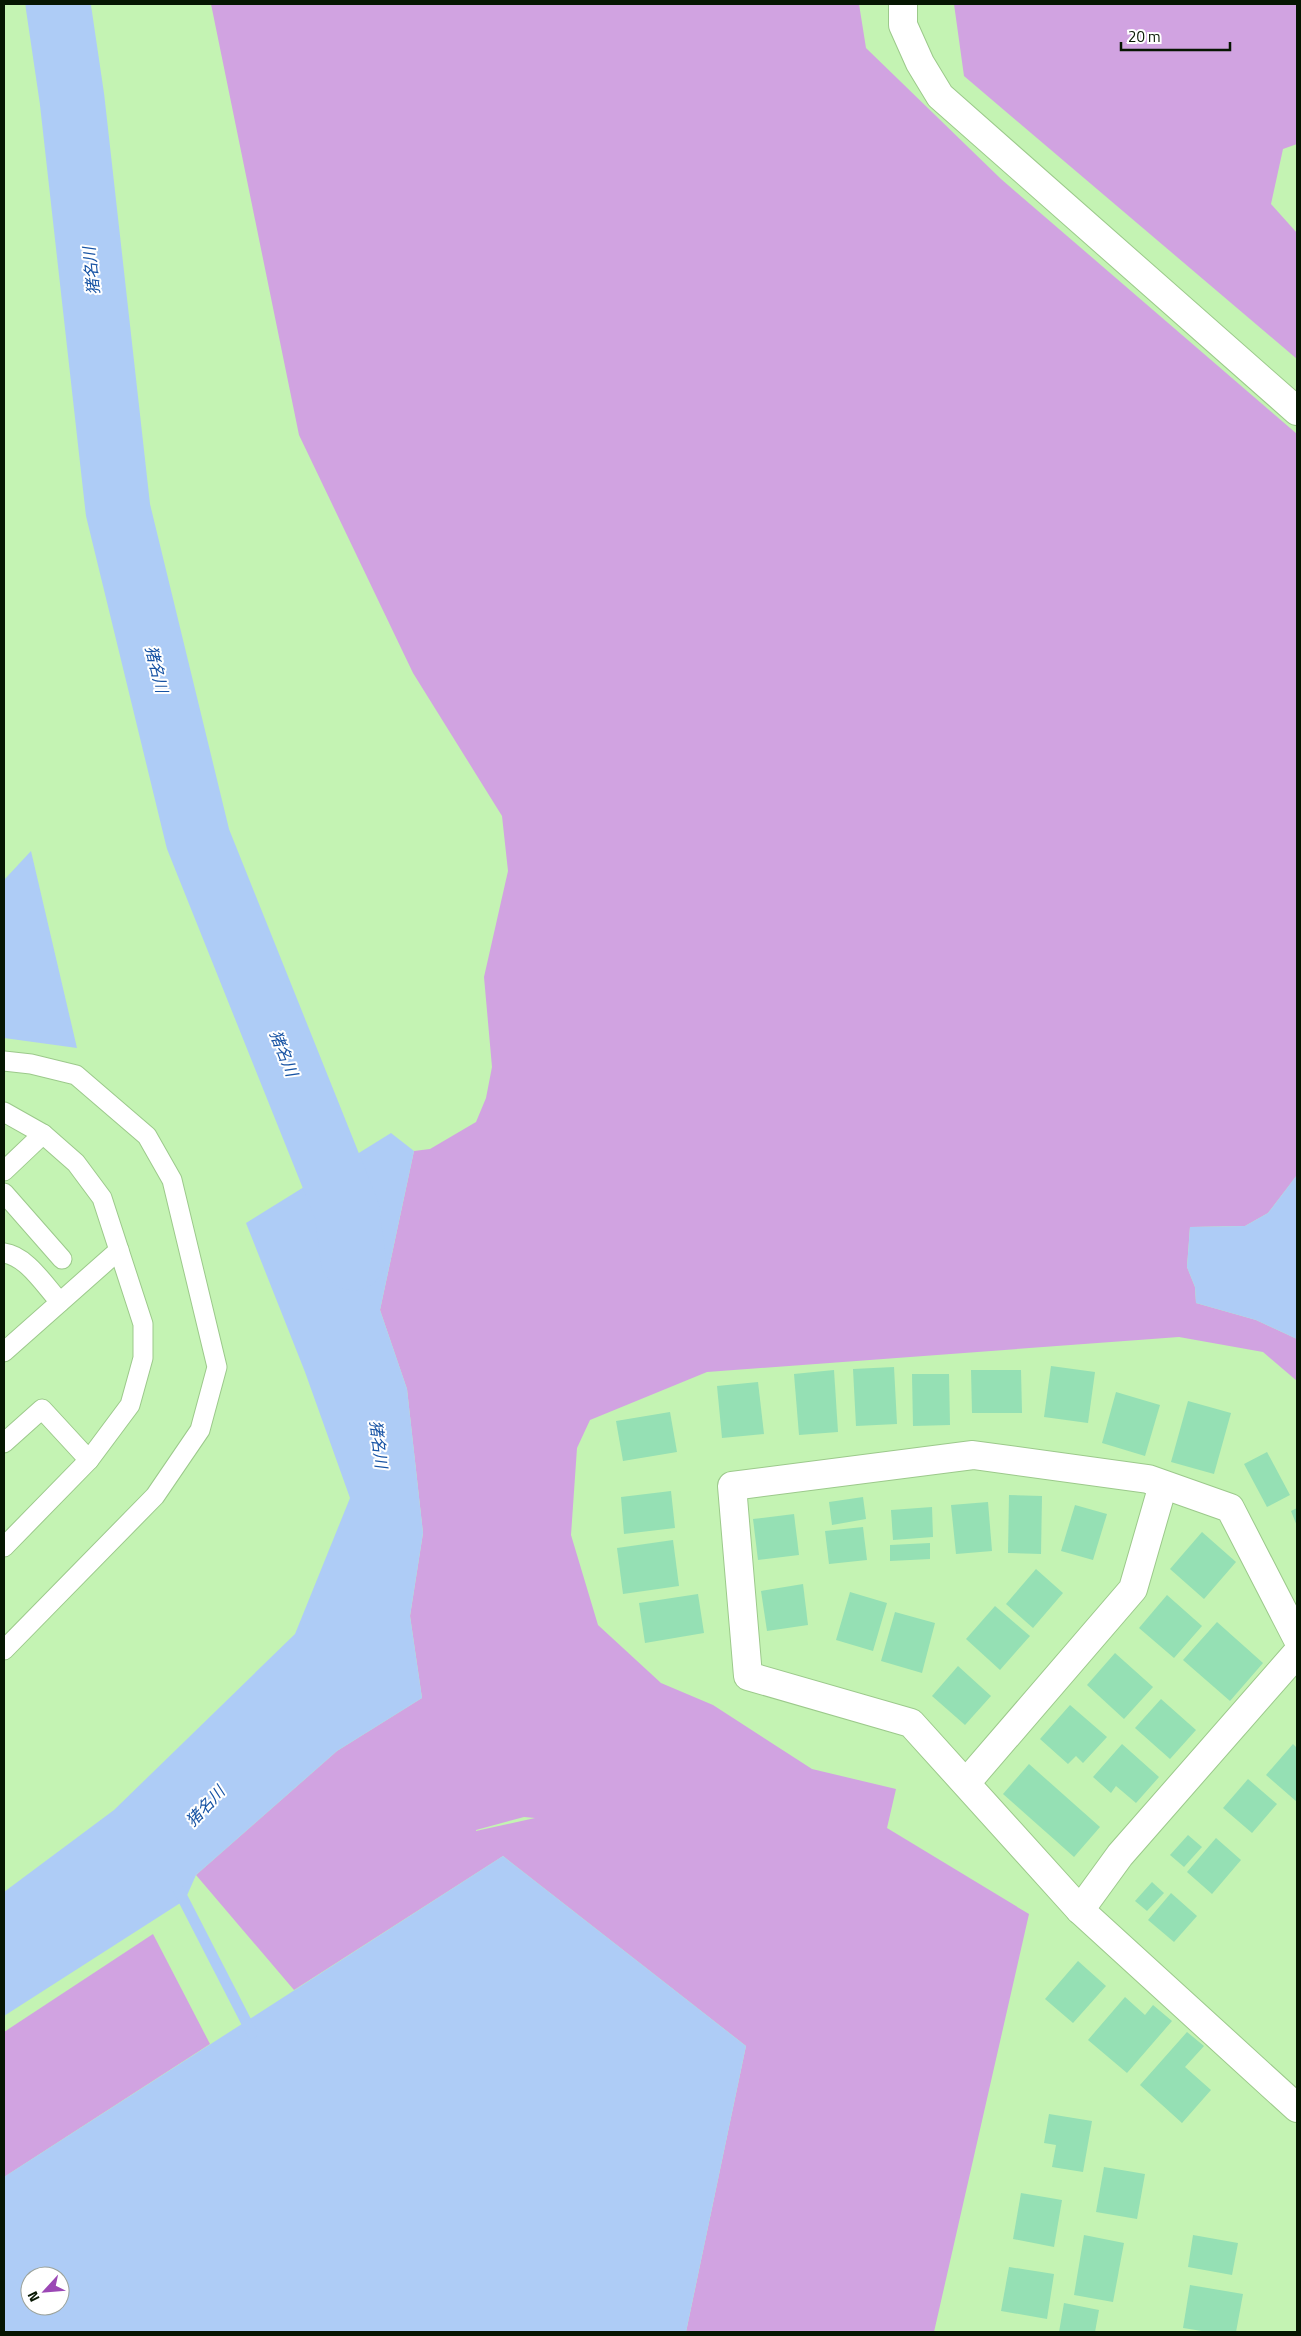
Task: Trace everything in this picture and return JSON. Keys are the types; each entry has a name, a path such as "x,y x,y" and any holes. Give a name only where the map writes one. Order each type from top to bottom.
{"street":[{"path":"903,4 903,25 920,63 940,96 1297,411"},
{"path":"1297,1638 1230,1508 1148,1479 973,1455 732,1486 748,1676 911,1723 1080,1910 1297,2108"},
{"path":"966,1782 1133,1589 1163,1485"},
{"path":"1080,1910 1120,1855 1297,1653"}],"lane":[{"path":"4,1061 31,1064 76,1075 147,1136 172,1180 217,1367 200,1430 155,1496 4,1650"},
{"path":"4,1112 43,1134 76,1163 102,1198 143,1324 143,1358 130,1405 89,1460 7,1537"},
{"path":"4,1171 43,1134"},
{"path":"4,1193 62,1259"},
{"path":"4,1352 119,1250"},
{"path":"4,1254 10,1254 26,1265 60,1302"},
{"path":"4,1443 42,1409 89,1460"}],"shaded area":[{"path":"211,4 859,4 866,48 1001,179 1297,434 1297,1175 1268,1213 1245,1226 1190,1227 1187,1267 1195,1287 1196,1303 1256,1320 1297,1339 1297,1381 1263,1352 1179,1337 707,1372 590,1420 577,1448 571,1535 598,1625 661,1683 713,1705 812,1769 896,1789 887,1828 1029,1914 934,2332 686,2332 746,2046 503,1856 294,1990 196,1875 337,1751 422,1698 410,1616 423,1533 407,1389 380,1310 414,1151 430,1149 476,1122 486,1098 492,1067 484,977 508,871 502,816 413,673 299,435","holes":["524,1817 535,1818 476,1831"]},
{"path":"954,4 1297,4 1297,144 1283,149 1271,204 1297,233 1297,359 964,76"},
{"path":"153,1934 210,2044 4,2177 4,2032"}],"water":[{"path":"31,851 77,1048 4,1038 4,880"},
{"path":"391,1133 414,1151 380,1310 407,1389 423,1533 410,1616 422,1698 337,1751 196,1875 185,1900 4,2016 4,1892 114,1810 295,1634 350,1498 305,1372 246,1223"},
{"path":"1297,1175 1297,1339 1256,1320 1196,1303 1195,1287 1187,1267 1190,1227 1245,1226 1268,1213"},
{"path":"503,1856 746,2046 686,2332 4,2332 4,2177"}],"building":[{"path":"1051,1366 1095,1372 1088,1423 1044,1417"},
{"path":"894,1367 897,1424 856,1426 853,1369"},
{"path":"834,1370 838,1432 799,1435 794,1374"},
{"path":"971,1370 1021,1370 1022,1413 972,1413"},
{"path":"912,1374 949,1374 950,1425 913,1426"},
{"path":"758,1382 764,1434 722,1438 717,1386"},
{"path":"1116,1392 1160,1405 1145,1456 1102,1443"},
{"path":"1188,1401 1231,1413 1214,1474 1171,1462"},
{"path":"670,1412 677,1452 623,1461 616,1421"},
{"path":"1267,1452 1290,1495 1267,1507 1244,1464"},
{"path":"671,1491 675,1528 624,1534 621,1497"},
{"path":"1009,1495 1042,1496 1041,1554 1008,1553"},
{"path":"863,1497 866,1519 832,1525 829,1502"},
{"path":"988,1502 992,1551 956,1554 951,1505"},
{"path":"1075,1505 1107,1514 1093,1560 1061,1551"},
{"path":"932,1507 933,1537 893,1540 891,1510"},
{"path":"1297,1508 1297,1526 1291,1511"},
{"path":"794,1514 799,1555 758,1560 753,1519"},
{"path":"863,1527 867,1560 829,1564 825,1531"},
{"path":"1202,1532 1236,1562 1204,1599 1170,1569"},
{"path":"673,1540 679,1586 623,1594 617,1548"},
{"path":"930,1543 930,1559 890,1561 890,1545"},
{"path":"1036,1569 1063,1593 1033,1628 1006,1604"},
{"path":"803,1584 808,1625 767,1631 761,1591"},
{"path":"850,1592 887,1603 873,1651 836,1640"},
{"path":"698,1594 704,1633 645,1643 639,1603"},
{"path":"1167,1595 1202,1626 1174,1658 1139,1628"},
{"path":"995,1606 1030,1636 1000,1670 966,1639"},
{"path":"895,1612 935,1623 922,1673 881,1661"},
{"path":"1217,1622 1263,1663 1230,1701 1183,1660"},
{"path":"1115,1653 1153,1687 1124,1719 1087,1685"},
{"path":"958,1666 991,1696 965,1725 932,1696"},
{"path":"1161,1699 1196,1730 1170,1759 1135,1728"},
{"path":"1070,1705 1107,1737 1083,1763 1076,1756 1068,1764 1040,1739"},
{"path":"1122,1744 1159,1777 1136,1803 1116,1786 1111,1793 1093,1777"},
{"path":"1293,1744 1297,1748 1297,1802 1266,1775"},
{"path":"1029,1764 1100,1827 1074,1857 1003,1794"},
{"path":"1248,1779 1277,1804 1252,1833 1223,1808"},
{"path":"1188,1835 1202,1847 1184,1867 1170,1855"},
{"path":"1216,1838 1241,1860 1212,1894 1187,1872"},
{"path":"1152,1882 1164,1893 1147,1911 1135,1901"},
{"path":"1171,1893 1197,1916 1174,1942 1148,1920"},
{"path":"1078,1961 1106,1986 1073,2023 1045,1999"},
{"path":"1125,1997 1145,2015 1153,2005 1172,2021 1127,2073 1088,2040"},
{"path":"1187,2032 1204,2046 1185,2067 1211,2090 1182,2123 1140,2085"},
{"path":"1049,2114 1092,2121 1083,2172 1052,2167 1056,2145 1044,2143"},
{"path":"1104,2167 1145,2174 1137,2219 1096,2212"},
{"path":"1021,2193 1062,2200 1054,2247 1013,2239"},
{"path":"1084,2235 1124,2243 1113,2302 1074,2295"},
{"path":"1193,2235 1238,2243 1232,2275 1188,2267"},
{"path":"1009,2267 1054,2274 1047,2319 1001,2311"},
{"path":"1190,2285 1243,2294 1236,2332 1208,2332 1183,2328"},
{"path":"1064,2303 1099,2310 1095,2332 1059,2332"}],"waterway":[{"name":"猪名川","path":"58,4 72,99 118,510 198,839 347,1211 353,1258"},
{"path":"177,1887 252,2033"}]}
